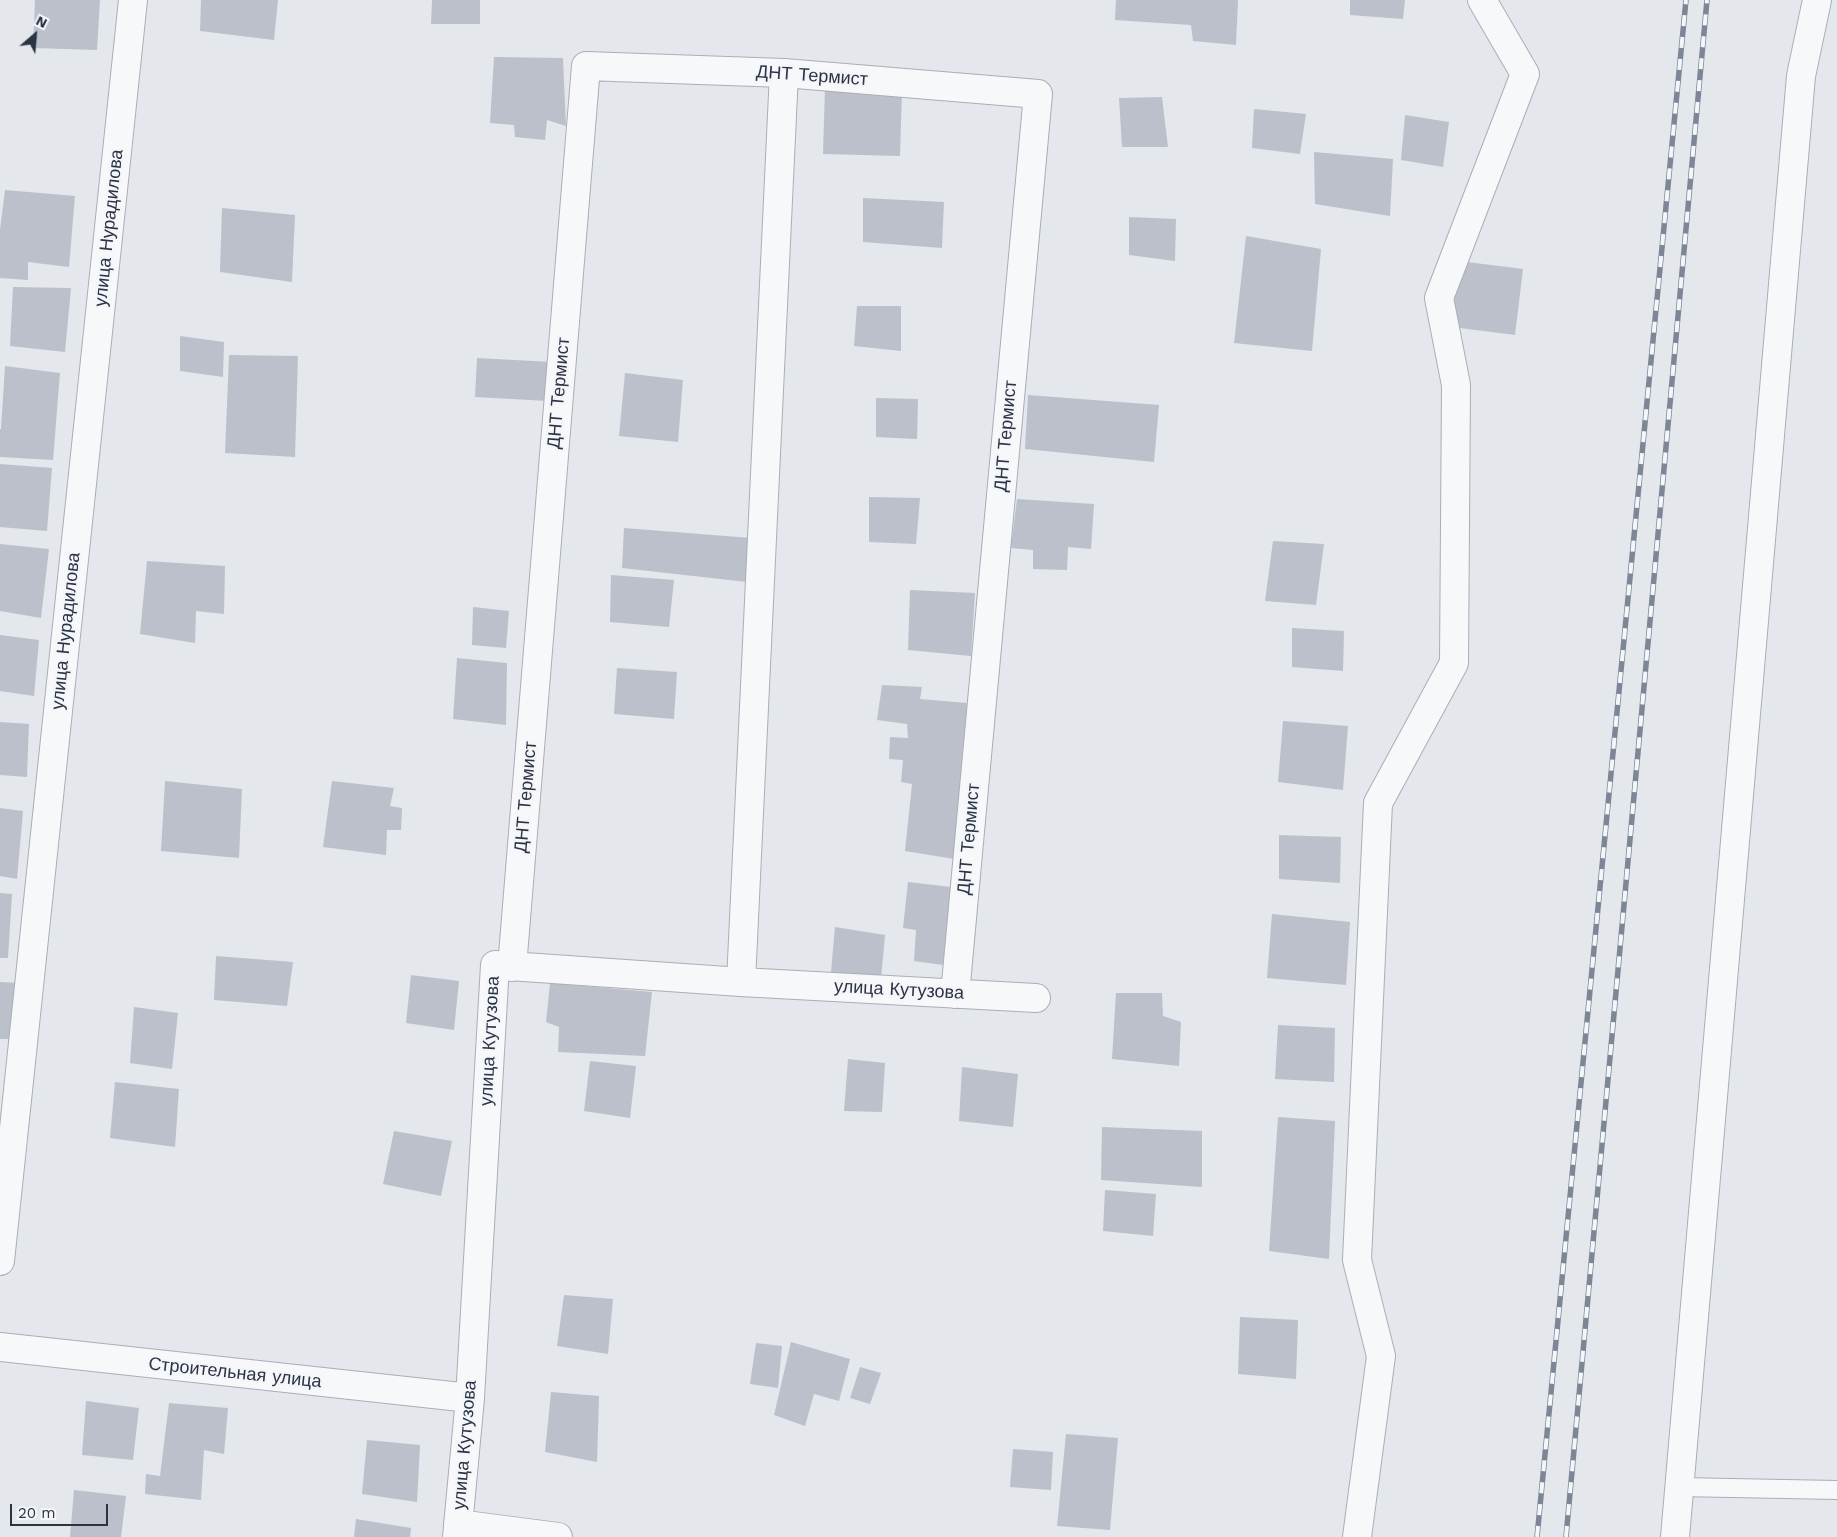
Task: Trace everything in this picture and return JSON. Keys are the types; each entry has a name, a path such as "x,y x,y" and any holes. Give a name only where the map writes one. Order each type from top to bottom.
{"street":[{"name":"улица Нурадилова","path":"0,1261 133,0"},
{"path":"1357,1537 1381,1356 1357,1260 1378,802 1454,663 1456,385 1439,298 1525,74 1482,0"},
{"path":"1675,1537 1801,76 1817,0"},
{"name":"ДНТ Термист","path":"512,966 586,66 784,73 1038,94 955,994"},
{"path":"741,982 784,73"},
{"name":"улица Кутузова","path":"458,1530 470,1398 495,965 741,982 1036,998"},
{"name":"Строительная улица","path":"0,1347 470,1398"},
{"path":"458,1530 558,1537"}],"lane":[{"path":"1680,1487 1837,1490"}],"building":[{"path":"35,0 100,0 97,50 33,48"},
{"path":"201,0 278,0 274,40 200,31"},
{"path":"432,0 480,0 480,24 431,24"},
{"path":"1116,0 1238,0 1236,45 1193,41 1191,25 1115,20"},
{"path":"1350,0 1405,0 1403,19 1350,15"},
{"path":"494,57 563,58 566,126 547,120 545,140 515,137 514,125 490,123"},
{"path":"825,87 902,91 900,156 823,154"},
{"path":"1162,97 1168,147 1122,147 1119,98"},
{"path":"1254,109 1306,114 1300,154 1252,148"},
{"path":"1405,115 1449,122 1443,167 1401,160"},
{"path":"1314,152 1393,159 1390,216 1315,204"},
{"path":"5,190 75,196 69,267 28,262 28,280 0,278 0,230"},
{"path":"863,198 944,202 942,248 863,242"},
{"path":"222,208 295,215 292,282 220,272"},
{"path":"1129,217 1176,219 1175,261 1129,255"},
{"path":"1246,236 1321,249 1312,351 1234,343"},
{"path":"1459,261 1523,269 1515,335 1452,327"},
{"path":"13,287 71,288 65,352 10,346"},
{"path":"857,306 901,306 901,351 854,346"},
{"path":"180,336 224,342 223,377 180,371"},
{"path":"229,355 298,356 295,457 225,453"},
{"path":"477,358 552,362 548,401 475,397"},
{"path":"5,366 60,373 53,460 0,457 0,429"},
{"path":"625,373 683,380 678,442 619,436"},
{"path":"1028,395 1159,405 1154,462 1025,449"},
{"path":"876,398 918,399 917,439 876,437"},
{"path":"0,464 52,468 47,531 0,527"},
{"path":"869,497 920,498 916,544 869,542"},
{"path":"1017,499 1094,504 1091,549 1068,547 1067,570 1033,569 1033,550 1011,548"},
{"path":"624,528 751,538 747,582 622,568"},
{"path":"1273,541 1324,544 1316,605 1265,601"},
{"path":"0,544 49,549 41,618 0,611"},
{"path":"147,561 225,566 224,614 196,611 195,643 140,634"},
{"path":"611,575 674,580 669,627 610,622"},
{"path":"910,590 975,593 971,656 908,650"},
{"path":"473,607 509,611 506,648 472,645"},
{"path":"1292,628 1344,631 1343,671 1292,667"},
{"path":"0,635 39,640 34,696 0,691"},
{"path":"457,658 507,663 506,725 453,719"},
{"path":"617,668 677,672 674,719 614,714"},
{"path":"882,685 922,687 920,699 967,703 954,859 905,851 912,784 901,782 903,760 889,759 890,737 908,738 907,724 877,720"},
{"path":"1283,721 1348,726 1343,790 1278,782"},
{"path":"0,722 29,724 27,777 0,775"},
{"path":"165,781 242,789 239,858 161,851"},
{"path":"332,781 394,788 390,806 402,808 401,830 387,830 386,855 323,847"},
{"path":"0,808 23,811 17,879 0,876"},
{"path":"1279,835 1341,837 1340,883 1279,879"},
{"path":"908,882 951,887 943,965 914,961 916,930 903,928"},
{"path":"0,893 12,894 8,958 0,958"},
{"path":"1272,914 1350,922 1346,985 1267,978"},
{"path":"835,927 885,935 881,979 831,972"},
{"path":"216,956 293,962 287,1006 214,1000"},
{"path":"411,975 459,981 454,1030 406,1023"},
{"path":"0,982 20,983 17,1039 0,1039"},
{"path":"550,983 652,992 645,1056 558,1052 559,1027 546,1022"},
{"path":"1116,993 1162,993 1163,1016 1181,1022 1179,1066 1112,1059"},
{"path":"134,1007 178,1013 172,1069 130,1063"},
{"path":"1278,1025 1335,1028 1334,1082 1275,1079"},
{"path":"848,1059 885,1063 882,1112 844,1111"},
{"path":"590,1061 636,1066 630,1118 584,1111"},
{"path":"962,1067 1018,1074 1013,1127 959,1121"},
{"path":"115,1082 179,1089 175,1147 110,1138"},
{"path":"1278,1117 1335,1121 1329,1259 1269,1251"},
{"path":"1102,1127 1202,1131 1202,1187 1101,1180"},
{"path":"394,1131 452,1141 441,1196 383,1184"},
{"path":"1105,1190 1156,1194 1153,1236 1103,1231"},
{"path":"564,1295 613,1299 608,1354 557,1346"},
{"path":"1240,1317 1298,1320 1296,1379 1238,1374"},
{"path":"791,1342 850,1359 839,1401 814,1394 805,1426 774,1415"},
{"path":"756,1343 782,1346 778,1388 750,1384"},
{"path":"860,1367 881,1373 870,1404 850,1398"},
{"path":"551,1392 599,1396 597,1462 545,1452"},
{"path":"86,1401 139,1408 133,1460 82,1455"},
{"path":"169,1403 228,1408 224,1454 204,1450 201,1500 145,1494 146,1474 160,1476"},
{"path":"1066,1434 1118,1438 1110,1530 1057,1526"},
{"path":"367,1440 420,1445 417,1502 362,1494"},
{"path":"1013,1449 1053,1452 1051,1490 1010,1487"},
{"path":"74,1490 126,1496 121,1537 70,1537"},
{"path":"356,1519 411,1528 410,1537 354,1537"}],"railway":[{"path":"1537,1537 1686,0"},
{"path":"1566,1537 1707,0"}]}
